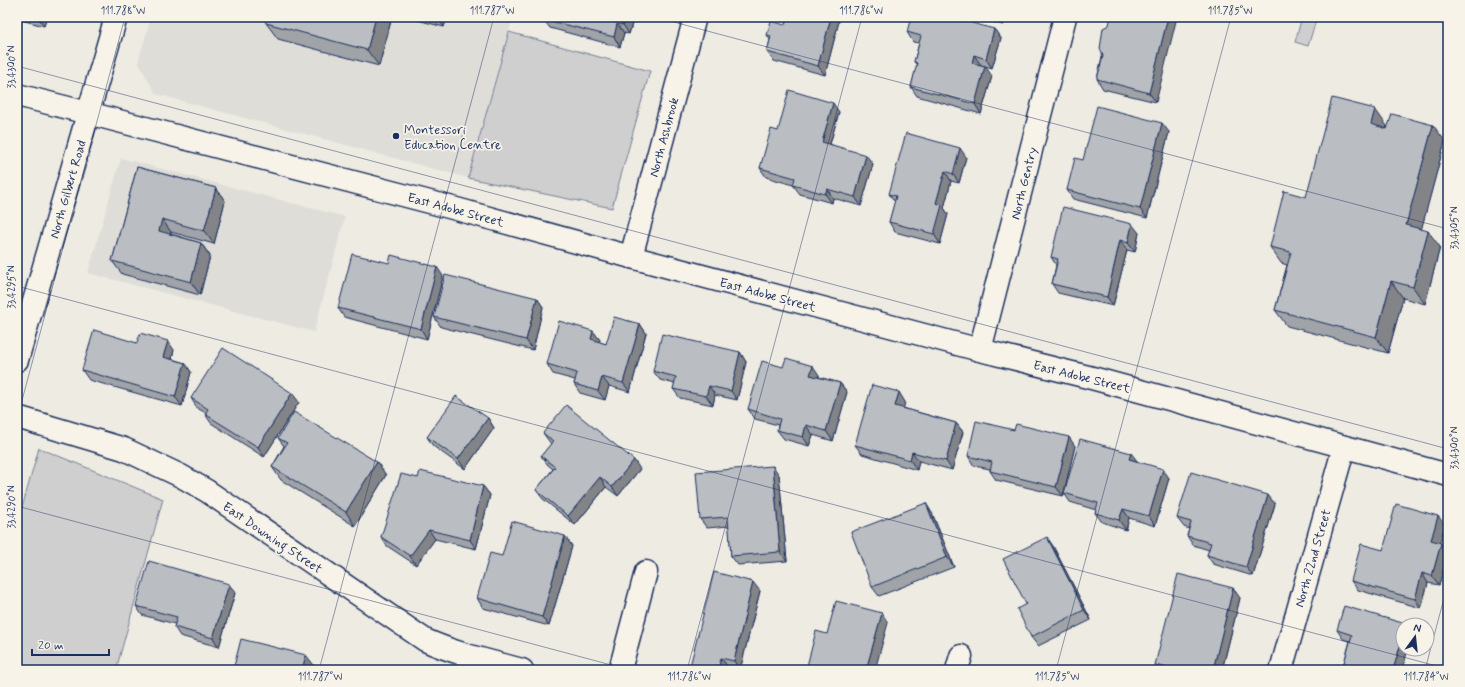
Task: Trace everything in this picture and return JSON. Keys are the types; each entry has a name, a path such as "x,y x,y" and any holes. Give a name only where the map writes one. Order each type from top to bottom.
{"street":[{"name":"North Gilbert Road","path":"17,360 116,17"},
{"name":"North Ashbrook","path":"630,257 695,17"},
{"name":"North Gentry","path":"980,350 1065,17"},
{"name":"East Adobe Street","path":"17,96 88,113 449,207 630,257 980,350 1092,378 1448,475"},
{"name":"East Downing Street","path":"17,417 111,445 153,462 207,491 425,640 463,654 522,670"},
{"name":"North 22nd Street","path":"1281,670 1344,447"},
{"path":"620,670 646,572"}],"shaded area":[{"name":"Montessori Education Centre","path":"151,17 513,17 468,178 156,94 138,62"},
{"path":"1302,17 1317,17 1308,46 1295,42"},
{"path":"509,32 650,71 612,208 468,178"},
{"path":"121,158 345,217 314,332 88,273"},
{"path":"39,448 163,499 116,670 17,670 17,525"}],"building":[{"path":"263,17 376,17 367,50 266,23"},
{"path":"544,17 625,17 623,25 617,24 614,37 543,19"},
{"path":"787,17 831,17 818,66 767,52 771,36 767,35 771,21 785,25"},
{"path":"911,17 950,17 994,29 986,59 974,55 972,63 985,66 975,104 911,87 917,63 914,62 921,36 907,32"},
{"path":"1111,17 1168,17 1149,93 1097,79 1103,56 1100,49 1103,28 1109,25"},
{"path":"789,90 833,103 822,142 866,155 855,197 827,189 825,194 793,185 795,178 760,168 771,129 778,131"},
{"path":"1332,98 1375,109 1371,124 1387,129 1392,114 1433,125 1406,225 1428,231 1413,287 1391,281 1376,337 1275,310 1291,252 1270,247 1284,191 1306,197"},
{"path":"1097,106 1162,123 1140,209 1067,190 1075,158 1083,160"},
{"path":"906,133 960,148 953,174 945,171 936,203 942,205 934,234 889,222 896,196 889,194"},
{"path":"137,167 216,188 204,231 162,219 159,231 201,243 191,282 112,261"},
{"path":"1063,207 1132,224 1128,243 1120,240 1107,297 1052,284 1058,259 1051,257"},
{"path":"352,254 389,263 391,255 437,267 421,329 338,308"},
{"path":"445,275 537,298 526,340 434,317"},
{"path":"614,317 640,324 623,383 602,377 598,391 574,384 577,373 547,364 559,321 593,331 591,339 606,344"},
{"path":"94,330 137,343 140,333 168,341 163,357 185,363 175,397 82,370"},
{"path":"662,334 740,352 731,391 709,386 706,396 673,389 676,377 653,371"},
{"path":"223,348 292,393 258,447 205,414 208,409 191,398"},
{"path":"786,358 813,366 810,375 840,383 826,431 806,425 803,437 777,430 780,419 748,409 762,361 783,367"},
{"path":"872,385 899,392 895,406 956,423 946,461 912,452 910,460 855,445"},
{"path":"456,396 488,418 458,459 427,437"},
{"path":"566,405 634,460 612,487 600,477 568,516 536,490 555,467 541,456 553,441 543,433"},
{"path":"294,412 377,462 346,512 272,467 287,443 278,438"},
{"path":"976,421 1014,430 1016,424 1069,437 1056,487 990,471 992,462 968,456"},
{"path":"1080,439 1131,453 1129,459 1163,469 1149,516 1123,509 1119,520 1095,513 1098,503 1064,493"},
{"path":"773,466 780,552 731,556 728,517 700,519 696,472"},
{"path":"420,471 483,486 470,540 429,530 410,556 381,537 401,474 418,478"},
{"path":"1191,472 1268,495 1246,567 1207,555 1211,543 1187,536 1191,522 1177,518"},
{"path":"926,503 947,557 872,587 851,532"},
{"path":"1396,504 1438,516 1431,540 1441,543 1432,576 1422,573 1415,599 1351,581 1361,544 1383,550"},
{"path":"512,521 565,536 542,617 477,598 490,553 502,556"},
{"path":"1047,537 1084,610 1031,637 1017,609 1026,604 1003,559"},
{"path":"149,561 229,584 213,638 174,627 177,617 136,606"},
{"path":"714,572 753,582 734,661 721,658 718,670 689,670"},
{"path":"1178,574 1233,588 1213,670 1177,670 1155,665"},
{"path":"836,601 882,613 866,670 806,670 816,631 827,634"},
{"path":"1344,606 1395,621 1395,657 1397,657 1393,670 1342,670 1352,635 1337,630"},
{"path":"241,639 306,655 302,670 233,670"}],"place":[{"name":"Montessori Education Centre","path":"396,136"}]}
